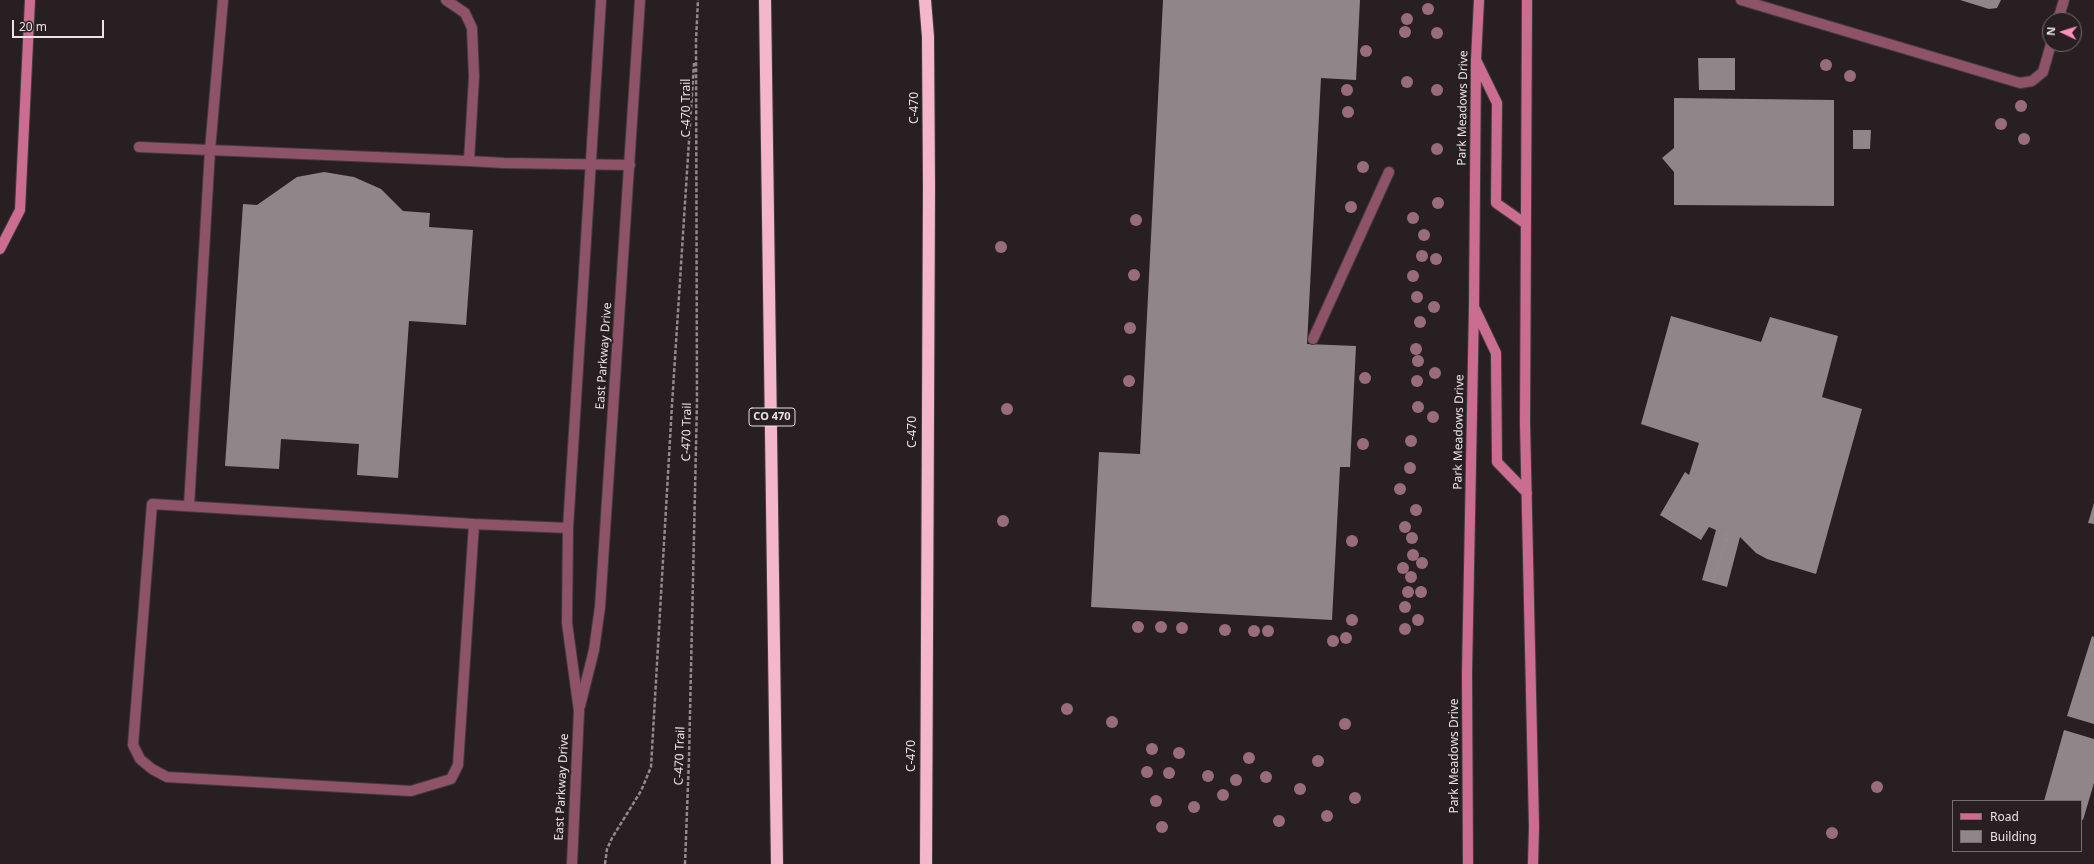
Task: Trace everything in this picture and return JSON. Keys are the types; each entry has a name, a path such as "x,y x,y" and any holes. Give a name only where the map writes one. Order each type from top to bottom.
{"highway":[{"name":"CO 470","path":"765,0 777,864"},
{"name":"C-470","path":"925,0 928,37 929,187 926,864"}],"main road":[{"path":"0,249 20,210 30,0"},
{"name":"Park Meadows Drive","path":"1468,864 1467,673 1474,307 1476,60 1479,0"},
{"path":"1527,0 1527,493 1534,827 1533,864"},
{"path":"1476,60 1497,103 1496,202 1526,224"},
{"path":"1474,307 1496,353 1497,462 1527,493"}],"street":[{"path":"189,506 210,150 223,0"},
{"path":"446,0 465,12 472,28 474,77 469,161"},
{"name":"East Parkway Drive","path":"572,864 579,711 567,623 568,528 601,0"},
{"name":"East Parkway Drive","path":"579,711 594,650 600,607 640,0"},
{"path":"1741,0 2020,83 2032,82 2043,72 2049,52"},
{"path":"2060,12 2064,0"},
{"path":"139,147 469,161 630,165"},
{"path":"1313,339 1389,172"},
{"path":"474,524 458,765 451,779 411,790 167,777 152,769 140,759 133,745 152,504 474,524 568,528"}],"path":[{"name":"C-470 Trail","path":"685,864 689,758 697,402 696,41 698,0"},
{"path":"605,864 607,849 612,838 641,791 651,767 671,413 696,41"},
{"path":"1713,582 1728,533"}],"building":[{"path":"1163,0 1360,0 1356,80 1321,78 1307,344 1356,346 1350,467 1340,467 1332,620 1091,607 1099,452 1140,454"},
{"path":"1960,0 2001,0 1997,8 1989,9"},
{"path":"1698,58 1735,58 1735,90 1699,90"},
{"path":"1674,98 1834,100 1834,206 1674,205 1674,172 1662,158 1674,148"},
{"path":"1853,130 1871,130 1870,149 1853,149"},
{"path":"324,172 354,177 381,189 403,211 430,213 429,227 473,230 466,325 409,321 398,478 357,475 359,444 281,439 279,469 225,466 243,204 257,205 297,177"},
{"path":"1671,316 1761,342 1770,317 1838,336 1822,397 1862,409 1816,574 1767,559 1756,553 1740,537 1727,587 1702,580 1716,530 1709,527 1701,540 1660,515 1685,472 1689,475 1699,443 1641,424"},
{"path":"2094,503 2094,524 2088,523"},
{"path":"2092,636 2094,637 2094,724 2067,716"},
{"path":"2064,730 2094,739 2094,783 2083,820 2082,800 2044,800"}]}
